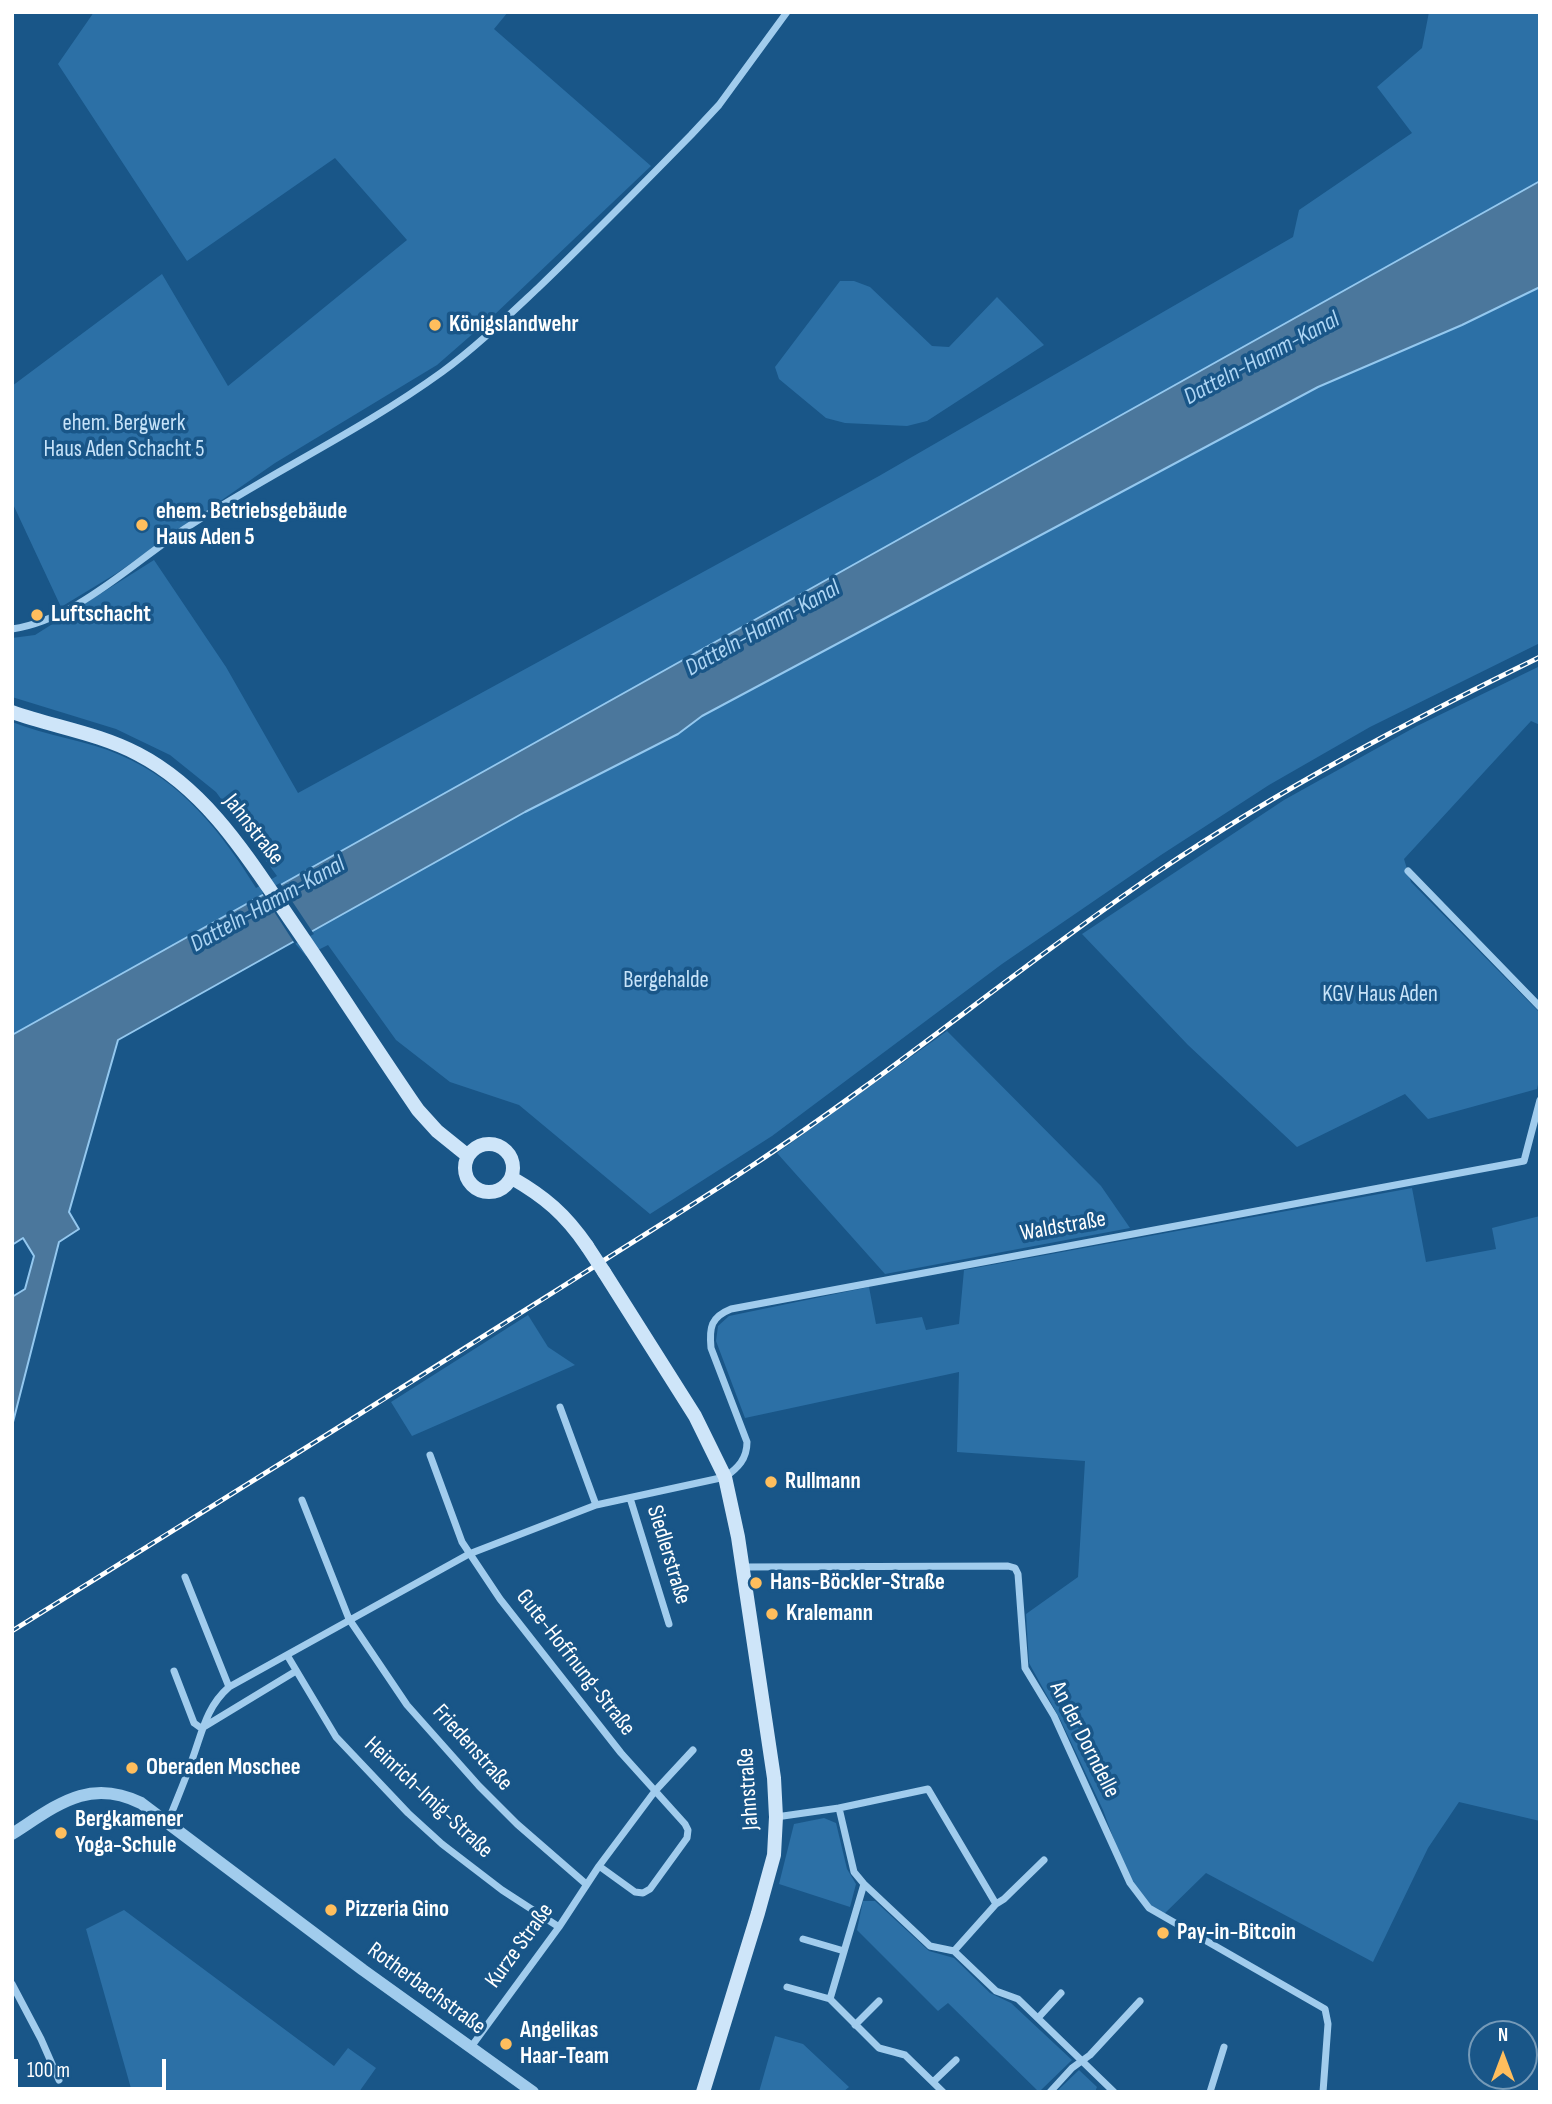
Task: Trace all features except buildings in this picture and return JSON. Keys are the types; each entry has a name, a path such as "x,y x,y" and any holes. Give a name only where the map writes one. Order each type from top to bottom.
{"main road":[{"name":"Jahnstraße","path":"12,712 117,744 160,768 202,801 226,827 264,881 418,1110 468,1156"},
{"path":"488,1144 503,1148 514,1165 512,1178 502,1189 496,1191 475,1188 467,1177 468,1156 473,1150 488,1144"},
{"name":"Jahnstraße","path":"512,1178 555,1206 587,1246 695,1416 724,1477 732,1502 774,1778 776,1817 774,1855 769,1877 704,2092"}],"street":[{"path":"12,629 38,624 66,610 187,527 279,470 367,421 443,371 499,325 691,135 719,104 787,12"},
{"path":"1408,871 1540,1007"},
{"name":"Waldstraße","path":"724,1477 739,1466 745,1456 747,1442 711,1348 709,1334 719,1314 731,1309 1524,1161 1540,1100"},
{"path":"560,1407 596,1506"},
{"path":"430,1455 461,1542 469,1555"},
{"path":"168,1822 192,1760 201,1728 218,1696 229,1687 469,1555 596,1506 724,1477"},
{"name":"Siedlerstraße","path":"630,1498 669,1624"},
{"path":"302,1500 349,1619"},
{"name":"Gute-Hoffnung-Straße","path":"469,1555 529,1639 655,1791"},
{"name":"An der Dorndelle","path":"743,1567 1015,1568 1018,1574 1025,1668 1054,1716 1130,1883 1149,1908 1325,2009 1328,2024 1323,2092"},
{"path":"185,1577 229,1687"},
{"name":"Friedenstraße","path":"349,1619 407,1704 442,1745 508,1814 586,1884"},
{"name":"Heinrich-Imig-Straße","path":"287,1655 336,1737 408,1812 442,1844 502,1890 559,1927"},
{"path":"174,1671 194,1723 201,1728"},
{"path":"201,1728 296,1671"},
{"name":"Kurze Straße","path":"471,2047 559,1927 598,1866 655,1791 694,1750"},
{"path":"776,1817 839,1808 928,1789 996,1904"},
{"path":"598,1866 635,1892 642,1893 650,1889 687,1838 688,1830 655,1791"},
{"name":"Rotherbachstraße","path":"12,1834 71,1798 94,1792 128,1796 168,1822 363,1970 533,2092"},
{"path":"839,1808 854,1871 864,1884 930,1946 954,1951 996,1991 1018,1998 1114,2092"},
{"path":"954,1951 996,1904 1044,1860"},
{"path":"830,1999 864,1884"},
{"path":"803,1939 844,1951"},
{"path":"12,1984 59,2080"},
{"path":"787,1987 830,1999 879,2048 905,2055 943,2092"},
{"path":"1038,2018 1061,1993"},
{"path":"855,2025 879,2001"},
{"path":"1050,2092 1140,2001"},
{"path":"1210,2092 1224,2046"},
{"path":"933,2082 956,2060"}],"green space":[{"name":"ehem. Bergwerk Haus Aden Schacht 5","path":"94,12 508,12 494,29 651,166 492,317 437,365 275,463 117,573 61,607 12,502 12,386 162,274 228,386 407,240 335,158 187,261 58,64"},
{"path":"1429,12 1540,12 1540,181 12,1035 12,722 107,750 142,766 163,779 198,811 229,848 256,888 277,876 216,792 170,755 116,729 12,697 12,638 35,635 154,560 226,667 298,793 879,476 1293,237 1299,210 1412,133 1377,87 1422,48"},
{"path":"840,281 854,281 870,287 932,346 949,347 997,297 1044,345 927,421 907,426 845,423 826,418 779,379 775,367"},
{"name":"Bergehalde","path":"1540,287 1540,643 1370,727 1269,785 1002,964 772,1136 650,1214 519,1105 450,1082 396,1040 328,945 306,956 293,941 525,812 678,734 702,716 1318,387 1462,325"},
{"name":"KGV Haus Aden","path":"1540,666 1540,725 1531,721 1404,859 1411,882 1540,1013 1540,1076 1537,1089 1428,1119 1405,1094 1297,1147 1188,1045 1082,934 1284,800 1417,726"},
{"path":"947,1031 1101,1186 1130,1228 885,1274 777,1153"},
{"path":"1412,1188 1426,1262 1496,1249 1492,1228 1540,1216 1540,1821 1459,1802 1428,1848 1373,1962 1206,1873 1162,1916 1149,1908 1130,1883 1103,1810 1061,1721 1029,1663 1026,1614 1078,1577 1085,1461 957,1452 959,1372 745,1418 716,1341 718,1326 729,1316 869,1287 876,1324 922,1317 926,1330 959,1324 964,1270"},
{"path":"528,1315 548,1347 575,1365 412,1436 391,1402"},
{"path":"824,1818 836,1823 847,1869 856,1884 850,1907 779,1884 794,1824"},
{"path":"863,1901 875,1901 929,1951 954,1958 990,1993 1011,2003 1072,2060 1039,2092 948,2003 938,2011 857,1930"},
{"path":"124,1910 334,2066 348,2048 376,2068 359,2092 132,2092 86,1929"},
{"path":"775,2036 803,2044 849,2087 843,2092 759,2092"},
{"path":"1079,2070 1097,2087 1095,2092 1056,2092"}],"water":[{"name":"Datteln-Hamm-Kanal","path":"1540,181 1540,287 1462,325 1318,387 702,716 678,734 525,812 118,1040 69,1212 79,1229 59,1242 12,1426 12,1297 25,1289 34,1256 23,1238 12,1245 12,1035"}],"pier":[{"path":"280,883 314,934 295,944 262,893"}],"railway":[{"path":"12,1631 732,1179 805,1130 1108,907 1205,841 1346,757 1540,657"}],"place":[{"name":"Königslandwehr","path":"435,325"},
{"name":"ehem. Betriebsgebäude Haus Aden 5","path":"142,525"},
{"name":"Luftschacht","path":"37,615"},
{"name":"Rullmann","path":"771,1482"},
{"name":"Hans-Böckler-Straße","path":"756,1583"},
{"name":"Kralemann","path":"772,1614"},
{"name":"Oberaden Moschee","path":"132,1768"},
{"name":"Bergkamener Yoga-Schule","path":"61,1833"},
{"name":"Pizzeria Gino","path":"331,1910"},
{"name":"Pay-in-Bitcoin","path":"1163,1933"},
{"name":"Angelikas Haar-Team","path":"506,2044"}]}
